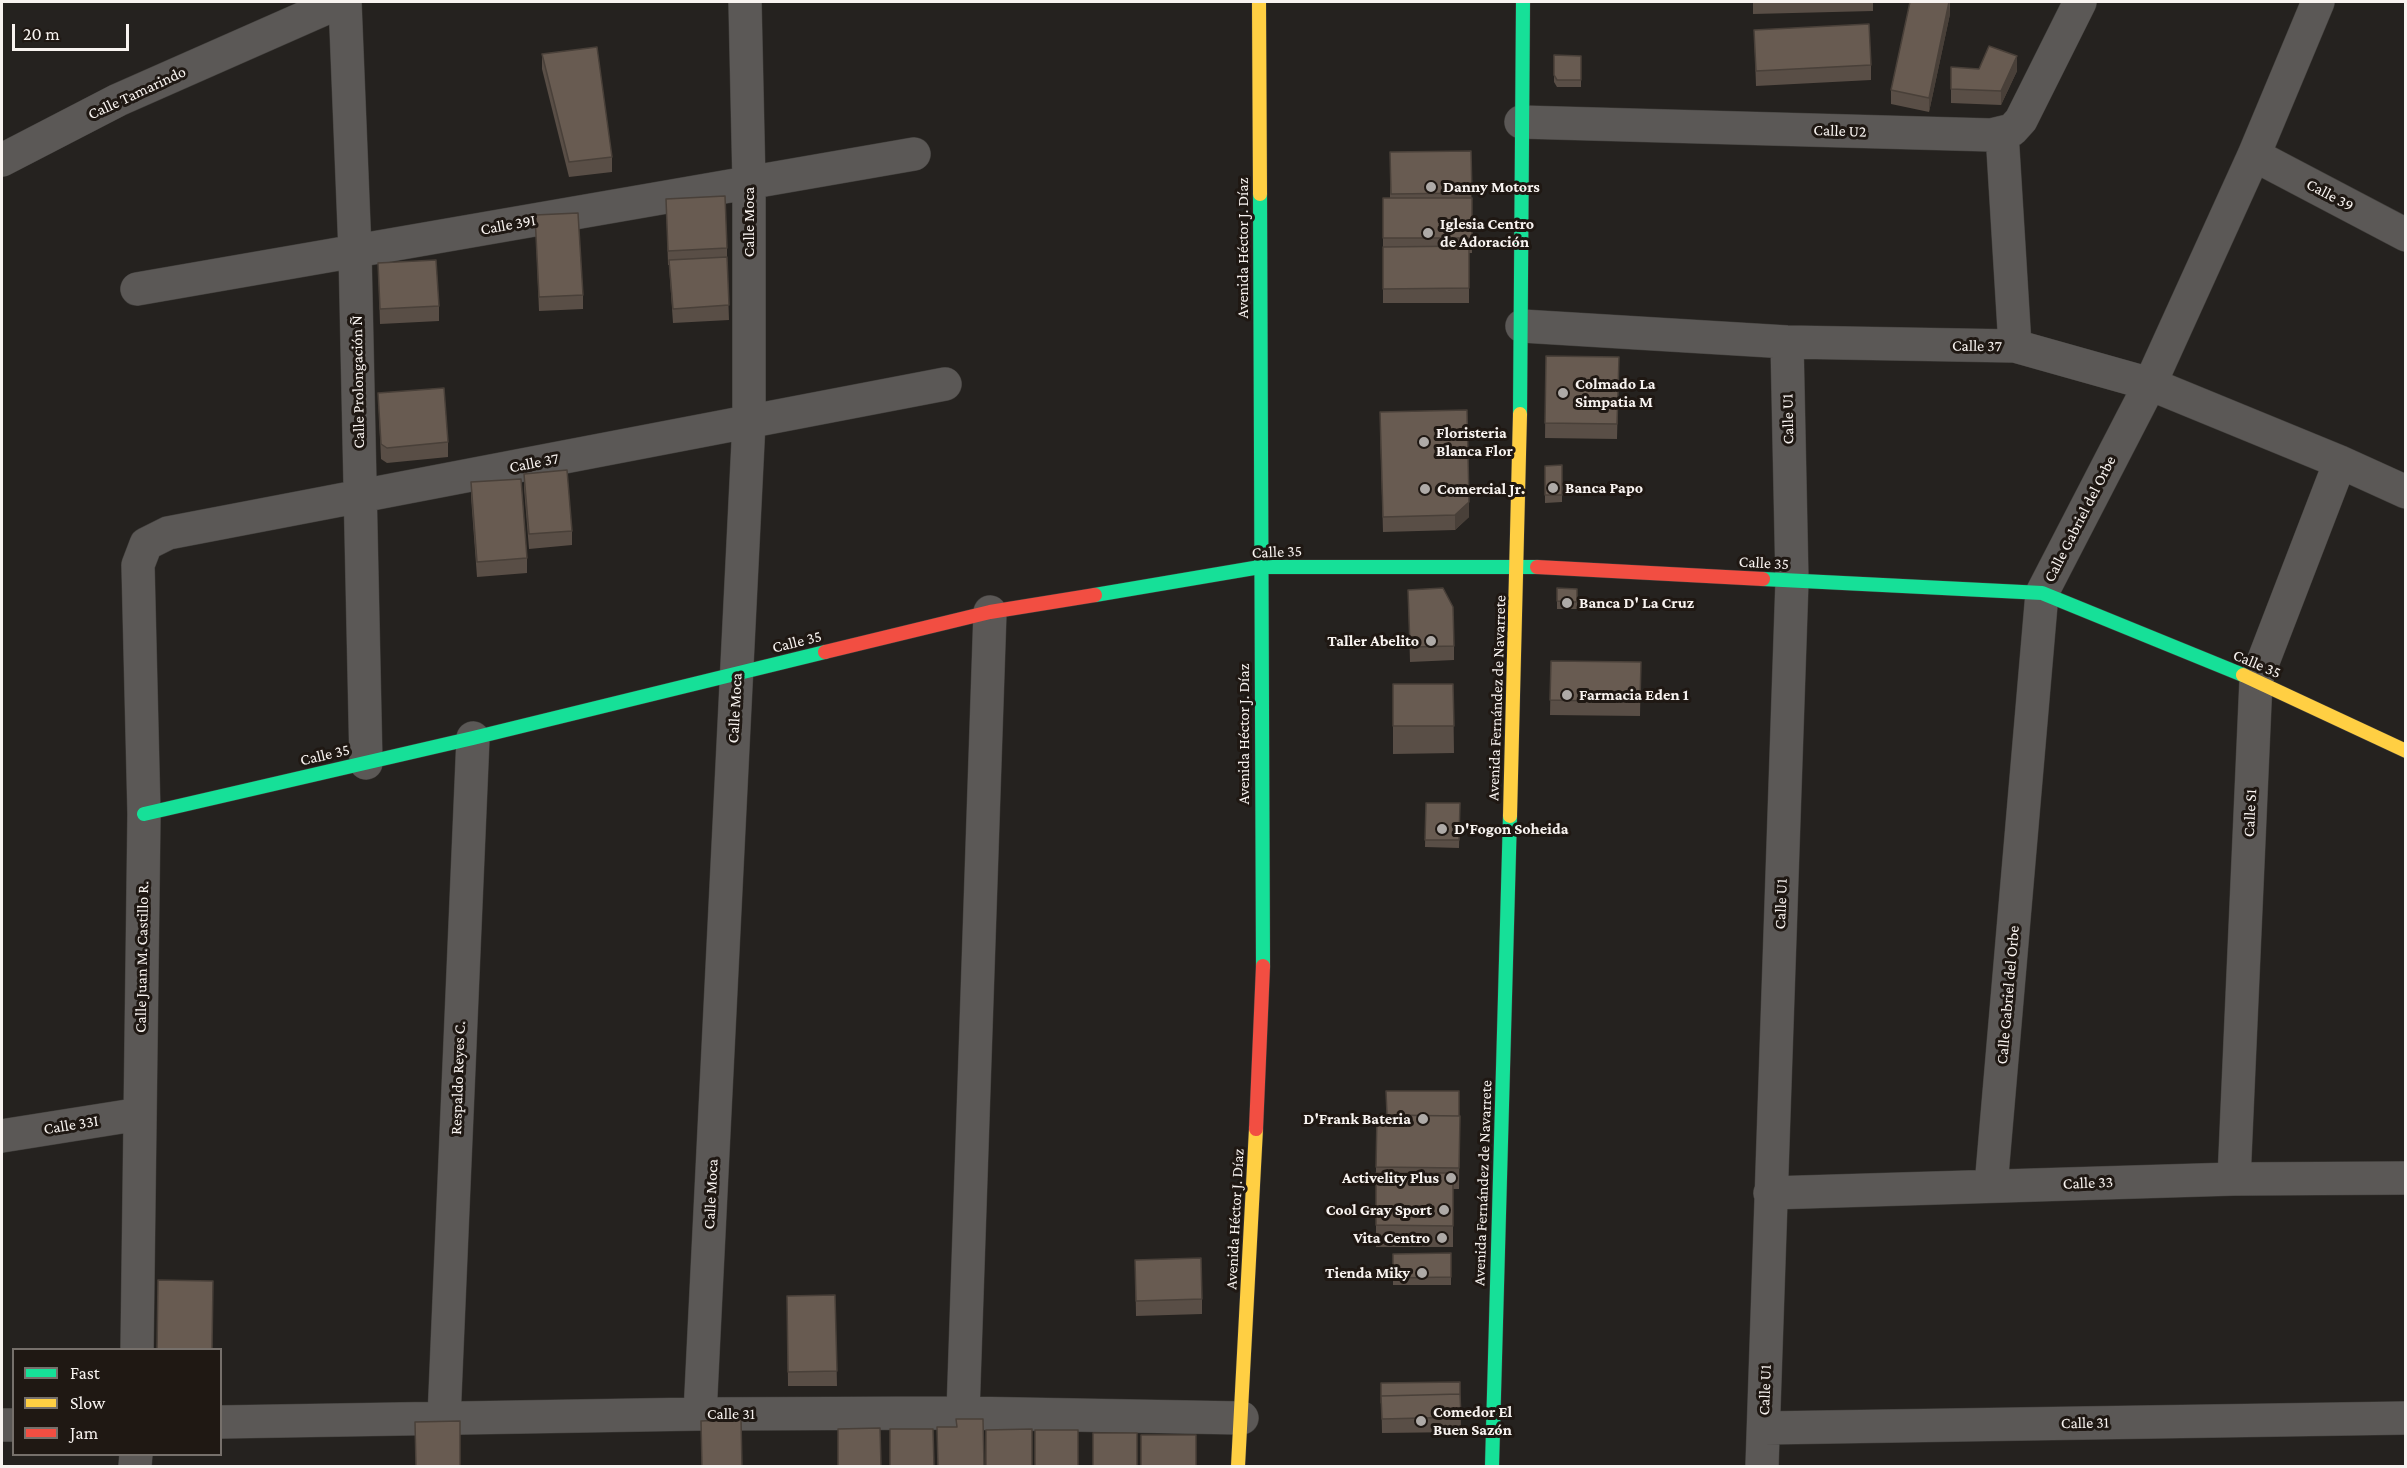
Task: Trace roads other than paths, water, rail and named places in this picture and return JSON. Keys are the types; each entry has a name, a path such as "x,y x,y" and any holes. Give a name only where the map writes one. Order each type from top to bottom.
{"street":[{"name":"Calle Tamarindo","path":"2,160 118,100 340,2"},
{"name":"Calle Prolongación Ñ","path":"345,2 355,251 366,763"},
{"name":"Calle Moca","path":"700,1414 748,422 749,183 745,2"},
{"name":"Avenida Héctor J. Díaz","path":"1238,1467 1263,992 1259,2"},
{"name":"Avenida Fernández de Navarrete","path":"1492,1467 1517,566 1522,326 1523,2"},
{"path":"2015,346 2002,133 2012,130 2021,120 2080,2"},
{"name":"Calle Gabriel del Orbe","path":"1992,1186 2042,593 2150,384 2254,155 2318,2"},
{"name":"Calle U2","path":"1521,122 1991,135 2002,133"},
{"name":"Calle 39I","path":"137,289 914,154"},
{"name":"Calle 39","path":"2254,155 2406,235"},
{"name":"Calle 37","path":"1522,326 1787,342 2015,346 2150,384 2340,462 2406,492"},
{"name":"Calle U1","path":"1762,1467 1792,581 1787,342"},
{"name":"Calle 37","path":"138,565 146,544 168,533 945,384"},
{"name":"Calle S1","path":"2234,1179 2256,680 2340,462"},
{"name":"Calle Juan M. Castillo R.","path":"137,1348 144,814 138,565"},
{"name":"Calle 35","path":"144,814 473,738 990,612 1260,567 1517,566 2042,593 2256,680 2406,751"},
{"path":"963,1413 990,612"},
{"name":"Respaldo Reyes C.","path":"444,1418 473,738"},
{"name":"Calle 33I","path":"2,1136 140,1114"},
{"name":"Calle 33","path":"1770,1193 2234,1179 2406,1178"},
{"name":"Calle 31","path":"222,1422 700,1414 963,1413 1242,1418"},
{"name":"Calle 31","path":"1764,1428 2406,1418"}],"place":[{"name":"Danny Motors","path":"1431,187"},
{"name":"Iglesia Centro de Adoración","path":"1428,233"},
{"name":"Colmado La Simpatia M","path":"1563,393"},
{"name":"Floristeria Blanca Flor","path":"1424,442"},
{"name":"Banca Papo","path":"1553,488"},
{"name":"Comercial Jr.","path":"1425,489"},
{"name":"Banca D' La Cruz","path":"1567,603"},
{"name":"Taller Abelito","path":"1431,641"},
{"name":"Farmacia Eden 1","path":"1567,695"},
{"name":"D'Fogon Soheida","path":"1442,829"},
{"name":"D'Frank Bateria","path":"1423,1119"},
{"name":"Activelity Plus","path":"1451,1178"},
{"name":"Cool Gray Sport","path":"1444,1210"},
{"name":"Vita Centro","path":"1442,1238"},
{"name":"Tienda Miky","path":"1422,1273"},
{"name":"Comedor El Buen Sazón","path":"1421,1421"}]}
